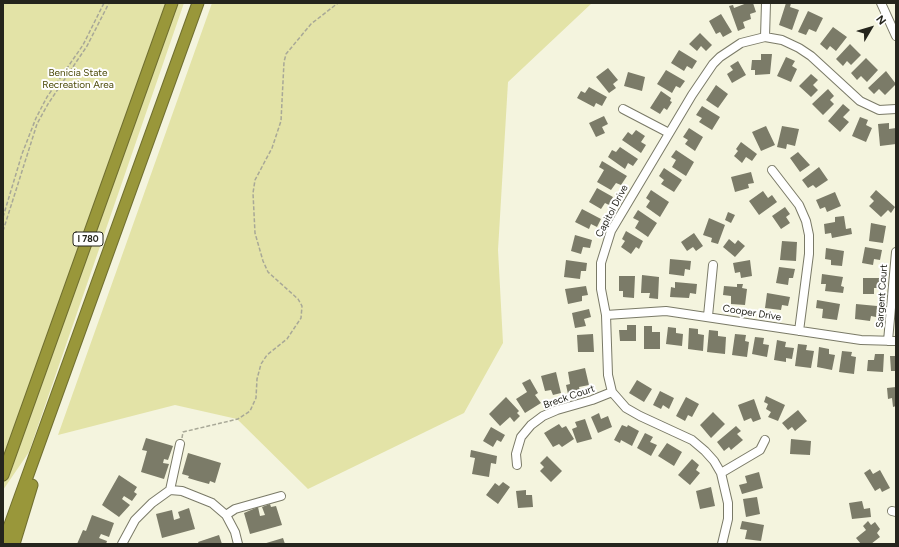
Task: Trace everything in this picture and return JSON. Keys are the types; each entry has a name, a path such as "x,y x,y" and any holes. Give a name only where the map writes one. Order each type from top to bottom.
{"highway":[{"name":"I 780","path":"3,475 172,3"},
{"name":"I 780","path":"3,544 198,3"},
{"path":"14,544 49,435 50,414"}],"street":[{"path":"765,37 766,3"},
{"path":"882,3 896,36"},
{"name":"Capitol Drive","path":"722,544 728,518 728,503 721,473 706,451 692,440 626,408 612,392 608,375 606,315 601,288 601,263 604,248 611,231 692,95 720,56 741,43 765,37 782,40 799,48 811,56 866,105 884,111 896,108"},
{"path":"623,109 669,134"},
{"path":"772,170 799,205 809,235 810,254 799,331"},
{"name":"Sargent Court","path":"892,341 896,252"},
{"path":"708,316 713,265"},
{"name":"Cooper Drive","path":"606,315 660,311 708,316 861,340 892,341"},
{"name":"Breck Court","path":"517,465 517,445 531,425 543,416 557,410 584,403 612,392"},
{"path":"721,473 760,450 765,440"},
{"path":"170,490 180,444"},
{"path":"122,544 135,520 152,503 170,490 182,491 212,503 226,515 235,532 238,544"},
{"path":"226,515 235,509 281,496"}],"path":[{"path":"3,217 36,118 47,97 83,45 104,3"},
{"path":"3,231 38,124 48,104 87,46 109,3"},
{"path":"180,444 183,432 238,420 250,411 256,398 257,379 261,364 267,356 288,339 301,318 302,306 298,300 273,278 263,261 255,232 253,193 255,180 272,148 281,121 284,62 286,54 311,24 338,3"}],"green space":[{"name":"Benicia State Recreation Area","path":"3,3 184,3 29,452 3,490"},
{"path":"212,3 592,3 508,82 498,250 503,343 464,413 308,489 237,419 175,405 58,435"}],"building":[{"path":"747,3 753,3 756,12 750,14 751,19 743,22 745,28 738,31 729,6 733,5 734,8"},
{"path":"786,3 791,3 790,7 799,10 792,30 779,25"},
{"path":"808,11 823,18 816,32 809,29 806,35 798,32"},
{"path":"721,14 732,32 723,37 720,32 716,34 709,21"},
{"path":"833,27 847,37 836,51 830,46 827,50 820,44"},
{"path":"700,33 712,45 706,51 701,46 697,51 689,44"},
{"path":"850,44 861,55 851,65 847,61 843,66 836,59"},
{"path":"679,50 697,61 692,69 687,66 684,71 671,63"},
{"path":"761,54 772,54 770,74 755,75 755,70 751,70 752,60 761,60"},
{"path":"786,57 795,61 792,66 797,69 791,82 777,76"},
{"path":"866,58 878,70 867,82 861,76 857,80 851,73"},
{"path":"738,61 746,75 732,83 727,74 733,70 730,66"},
{"path":"608,68 618,80 613,84 616,88 609,93 596,77"},
{"path":"666,70 685,81 680,88 676,86 672,93 657,84"},
{"path":"886,71 896,84 885,95 879,89 874,94 868,88"},
{"path":"628,72 645,77 642,91 624,86"},
{"path":"811,74 818,80 813,85 818,90 811,97 799,86"},
{"path":"716,85 728,94 718,108 706,100"},
{"path":"589,87 607,97 602,106 596,103 594,107 577,98 581,91 585,93"},
{"path":"828,89 834,96 830,100 834,104 823,115 812,104"},
{"path":"661,91 671,98 670,101 672,102 667,110 664,108 660,114 650,108"},
{"path":"843,104 850,110 843,117 849,122 840,132 828,121"},
{"path":"702,106 720,117 712,130 699,122 702,118 696,115"},
{"path":"604,116 608,124 602,127 605,133 596,137 589,123"},
{"path":"860,117 868,120 866,125 872,128 866,142 852,136"},
{"path":"889,123 889,129 896,128 896,144 880,146 878,124"},
{"path":"766,126 775,145 761,151 752,132"},
{"path":"782,126 799,129 795,146 787,144 786,149 777,147"},
{"path":"689,128 703,137 695,151 685,144 688,140 683,137"},
{"path":"636,130 645,136 641,142 646,145 641,153 622,140 628,132 632,135"},
{"path":"741,142 757,154 752,161 746,157 742,163 734,156 738,151 736,149"},
{"path":"620,147 638,159 633,166 628,163 625,169 608,157 612,150 616,152"},
{"path":"676,150 694,162 686,176 672,167 676,160 671,157"},
{"path":"798,152 810,165 800,172 790,158"},
{"path":"602,161 627,176 621,185 616,183 611,190 597,182 604,170 599,167"},
{"path":"819,167 828,180 816,188 813,185 808,188 802,180"},
{"path":"664,168 682,180 674,192 661,184 664,180 659,176"},
{"path":"751,172 754,183 748,184 749,188 735,192 731,177"},
{"path":"597,188 613,197 609,205 605,203 601,209 589,202"},
{"path":"651,190 669,202 660,217 646,207 650,201 646,198"},
{"path":"876,190 895,207 891,213 888,210 881,217 869,206 874,201 870,197"},
{"path":"763,191 768,198 772,195 777,202 759,215 749,201"},
{"path":"835,192 841,206 827,212 825,207 820,209 816,200"},
{"path":"785,207 790,214 786,217 790,223 781,229 772,216"},
{"path":"582,209 601,219 597,227 591,224 589,229 575,222"},
{"path":"638,210 657,223 648,237 635,228 639,221 633,218"},
{"path":"728,212 735,215 731,223 725,220"},
{"path":"844,216 846,229 851,228 852,234 832,238 831,233 825,234 824,224 835,222 835,217"},
{"path":"709,218 725,225 718,244 711,242 712,238 703,235"},
{"path":"871,223 886,226 883,243 869,241"},
{"path":"626,231 643,241 639,249 636,247 631,254 621,247 625,241 622,239"},
{"path":"694,233 703,246 696,251 693,247 687,251 681,242"},
{"path":"575,235 592,240 590,248 583,247 581,254 571,251"},
{"path":"729,239 735,244 738,240 745,246 735,257 723,247"},
{"path":"782,241 797,242 796,261 780,260"},
{"path":"865,247 882,250 880,260 874,259 873,265 862,263"},
{"path":"826,248 844,251 842,266 831,265 831,260 825,259"},
{"path":"670,259 691,261 690,270 685,269 684,276 669,274"},
{"path":"566,260 587,263 586,271 581,271 580,279 564,277"},
{"path":"750,260 752,276 741,278 740,272 735,273 733,263"},
{"path":"779,267 795,269 793,278 789,278 788,285 776,283"},
{"path":"822,274 843,277 841,286 844,287 843,293 825,291 826,284 821,284"},
{"path":"642,275 659,277 658,299 649,298 650,293 641,293"},
{"path":"619,276 635,276 634,298 623,297 623,291 619,291"},
{"path":"863,278 879,278 879,288 874,288 874,294 863,294"},
{"path":"675,282 697,284 696,294 690,293 689,298 670,297 671,287 675,288"},
{"path":"737,284 743,284 742,288 747,289 745,305 731,304 731,296 723,295 724,286 737,287"},
{"path":"586,286 588,295 582,296 582,301 568,304 565,289"},
{"path":"767,293 790,297 788,306 782,305 781,310 765,308"},
{"path":"817,300 840,304 837,320 822,318 823,309 816,308"},
{"path":"856,304 877,306 876,317 871,316 870,321 855,319"},
{"path":"589,309 591,317 584,319 586,326 575,328 572,313"},
{"path":"627,325 636,325 636,341 620,341 619,330 627,330"},
{"path":"644,326 652,326 652,332 660,332 660,349 644,349"},
{"path":"668,327 676,328 676,333 683,334 682,346 666,344"},
{"path":"689,328 698,329 698,334 704,335 703,351 688,349"},
{"path":"709,330 718,331 718,336 726,337 725,354 707,352"},
{"path":"593,334 594,352 578,352 577,335"},
{"path":"735,334 746,335 745,341 749,342 747,357 732,355"},
{"path":"755,337 764,338 763,344 769,345 767,357 752,354"},
{"path":"777,340 786,342 785,347 794,348 792,359 786,358 786,362 774,360"},
{"path":"798,344 807,345 806,350 814,351 811,368 795,366"},
{"path":"819,347 829,349 829,354 835,355 832,370 817,367"},
{"path":"842,351 852,352 851,356 856,357 854,374 839,372"},
{"path":"875,354 884,354 883,372 867,371 868,360 874,360"},
{"path":"890,356 896,356 896,371 891,371"},
{"path":"585,368 589,385 579,387 580,391 568,394 566,385 570,384 568,372"},
{"path":"556,372 561,393 553,395 551,390 545,391 541,376"},
{"path":"530,379 538,393 535,395 541,403 525,413 516,399 527,392 522,383"},
{"path":"637,380 652,389 644,402 629,393"},
{"path":"896,387 896,406 893,407 892,398 888,399 887,388"},
{"path":"660,391 674,398 669,409 663,405 661,409 653,405"},
{"path":"766,396 785,405 778,421 768,417 771,412 766,409 768,404 764,402"},
{"path":"506,397 519,411 517,413 520,416 514,422 510,417 500,426 489,414"},
{"path":"686,397 699,404 692,417 688,415 685,421 676,416"},
{"path":"754,399 761,419 753,422 751,418 744,421 738,405"},
{"path":"798,410 807,421 795,431 792,427 788,430 782,423"},
{"path":"713,412 725,424 711,438 700,425"},
{"path":"599,413 601,419 608,416 612,427 598,433 591,417"},
{"path":"585,419 592,439 577,443 572,429 577,427 575,422"},
{"path":"559,424 562,428 566,426 574,439 562,447 559,444 553,447 544,433"},
{"path":"622,425 627,427 628,425 639,431 632,446 621,440 620,443 614,440"},
{"path":"736,426 741,431 737,434 743,440 731,450 729,447 724,451 717,442"},
{"path":"491,427 505,435 501,442 497,440 493,447 483,441"},
{"path":"645,433 653,437 650,442 657,445 651,456 637,448"},
{"path":"146,438 173,446 168,460 164,459 163,463 169,464 164,479 141,472 147,451 142,450"},
{"path":"791,439 811,441 810,455 790,454"},
{"path":"667,443 682,452 674,466 658,456"},
{"path":"471,450 497,456 496,464 491,463 489,477 472,474 475,458 470,457"},
{"path":"188,453 221,463 215,483 210,481 209,484 198,481 188,478 189,476 182,474"},
{"path":"547,456 562,471 551,482 540,471 544,467 540,463"},
{"path":"692,459 699,465 696,470 700,473 690,485 678,475"},
{"path":"870,469 873,474 880,470 890,488 882,492 880,488 875,491 864,473"},
{"path":"759,472 763,488 742,494 739,485 747,483 745,476"},
{"path":"119,475 137,487 134,492 137,494 132,501 124,496 122,499 130,505 119,517 102,505"},
{"path":"503,482 510,487 498,504 486,495 495,483 499,486"},
{"path":"711,487 715,506 700,509 696,491"},
{"path":"526,490 526,495 532,495 533,507 518,508 516,491"},
{"path":"757,497 760,514 746,517 743,499"},
{"path":"862,501 864,509 870,508 871,517 852,519 849,503"},
{"path":"270,504 271,507 276,506 282,525 250,534 244,513 258,507 260,516 265,515 262,507"},
{"path":"189,508 195,529 162,538 156,514 172,510 174,520 180,518 178,512"},
{"path":"92,515 114,523 109,537 101,534 99,538 107,541 106,544 77,544 83,530 86,531"},
{"path":"742,521 764,525 761,541 745,539 747,530 740,529"},
{"path":"868,521 871,525 875,522 880,529 877,533 880,537 871,544 861,544 856,538 866,530 863,526"},
{"path":"219,535 222,544 199,544 198,542"},
{"path":"283,538 285,544 263,544"}]}
